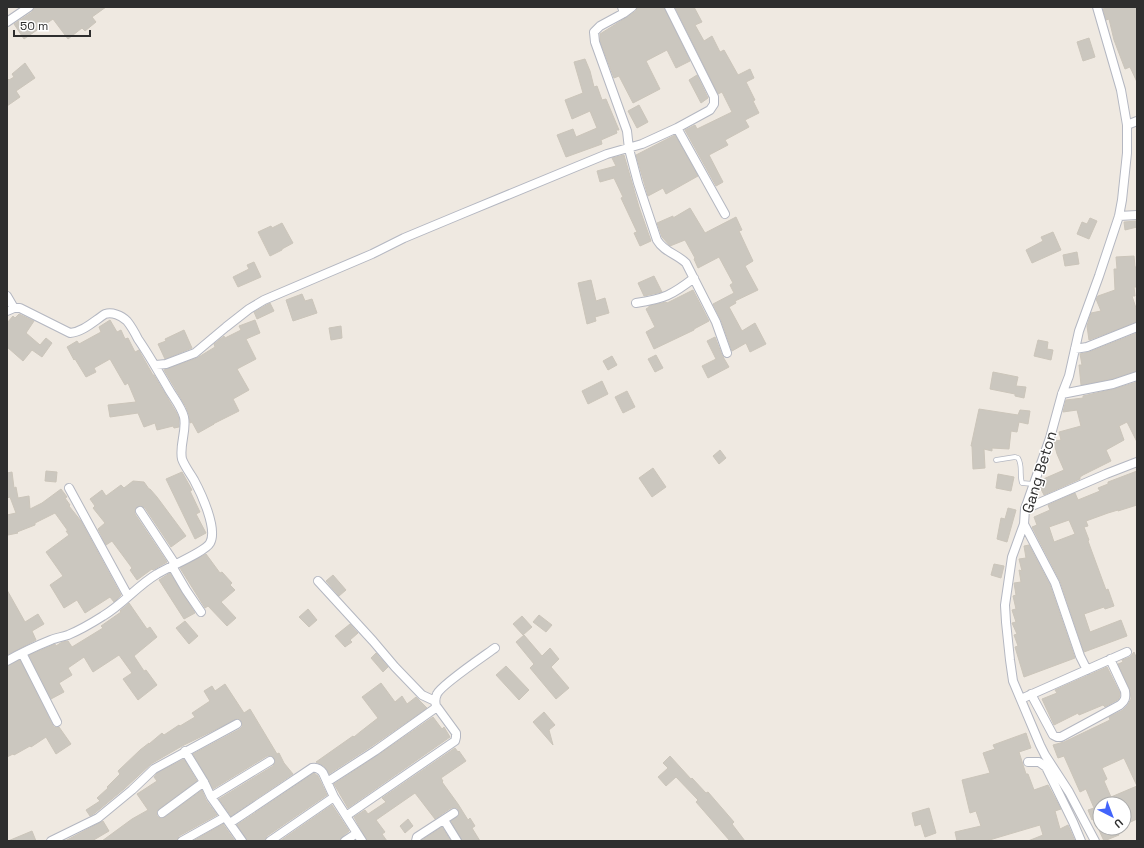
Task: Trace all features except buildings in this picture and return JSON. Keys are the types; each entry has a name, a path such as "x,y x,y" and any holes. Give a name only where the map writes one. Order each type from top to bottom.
{"street":[{"path":"7,22 29,7"},
{"path":"632,7 623,10 600,26 594,32 595,42 627,131 629,149 638,183 657,240 661,247 680,257 686,264 716,322 727,353"},
{"path":"156,365 166,364 195,353 203,348 209,340 232,322 264,300 464,213 608,154 629,149 677,128 710,110 714,98 669,7"},
{"name":"Gang Beton","path":"1095,841 1069,792 1045,755 1013,681 1006,622 1006,604 1012,557 1024,524 1025,509 1031,484 1050,438 1062,394 1069,376 1078,331 1099,276 1119,216 1127,153 1127,125 1121,90 1097,7"},
{"path":"1127,125 1137,121"},
{"path":"677,128 724,214"},
{"path":"1119,216 1137,215"},
{"path":"636,303 660,298 673,293 694,278"},
{"path":"7,296 11,309 24,310 70,333 83,329 105,314 112,313 126,321 156,365 182,411 185,427 181,454 206,508 210,521 211,533 211,539 208,546 185,560 156,574 114,609 76,631 52,639 7,661"},
{"path":"1075,349 1137,327"},
{"path":"1062,394 1113,384 1137,376"},
{"path":"1025,509 1137,462"},
{"path":"69,488 128,596"},
{"path":"140,511 174,565 186,590 201,612"},
{"path":"1024,524 1055,583 1080,656 1087,670"},
{"path":"318,581 416,689 436,704 456,733 454,741 346,816"},
{"path":"327,782 375,751 436,704 437,693 449,681 495,648"},
{"path":"1021,699 1127,652"},
{"path":"22,653 57,722"},
{"path":"1031,694 1053,735 1061,737 1125,701 1125,691 1110,660"},
{"path":"51,841 103,814 154,769 237,724"},
{"path":"185,751 204,782 211,797 242,841"},
{"path":"211,797 270,761"},
{"path":"1028,762 1039,762 1046,767 1081,841"},
{"path":"185,840 227,820 315,767 321,770 334,797 362,841"},
{"path":"162,813 204,782"},
{"path":"270,841 334,797"},
{"path":"416,841 417,837 454,813"},
{"path":"444,820 457,841"},
{"path":"345,841 357,833"}],"lane":[{"path":"996,460 1015,457 1018,458 1021,465 1022,483 1031,484"}]}
